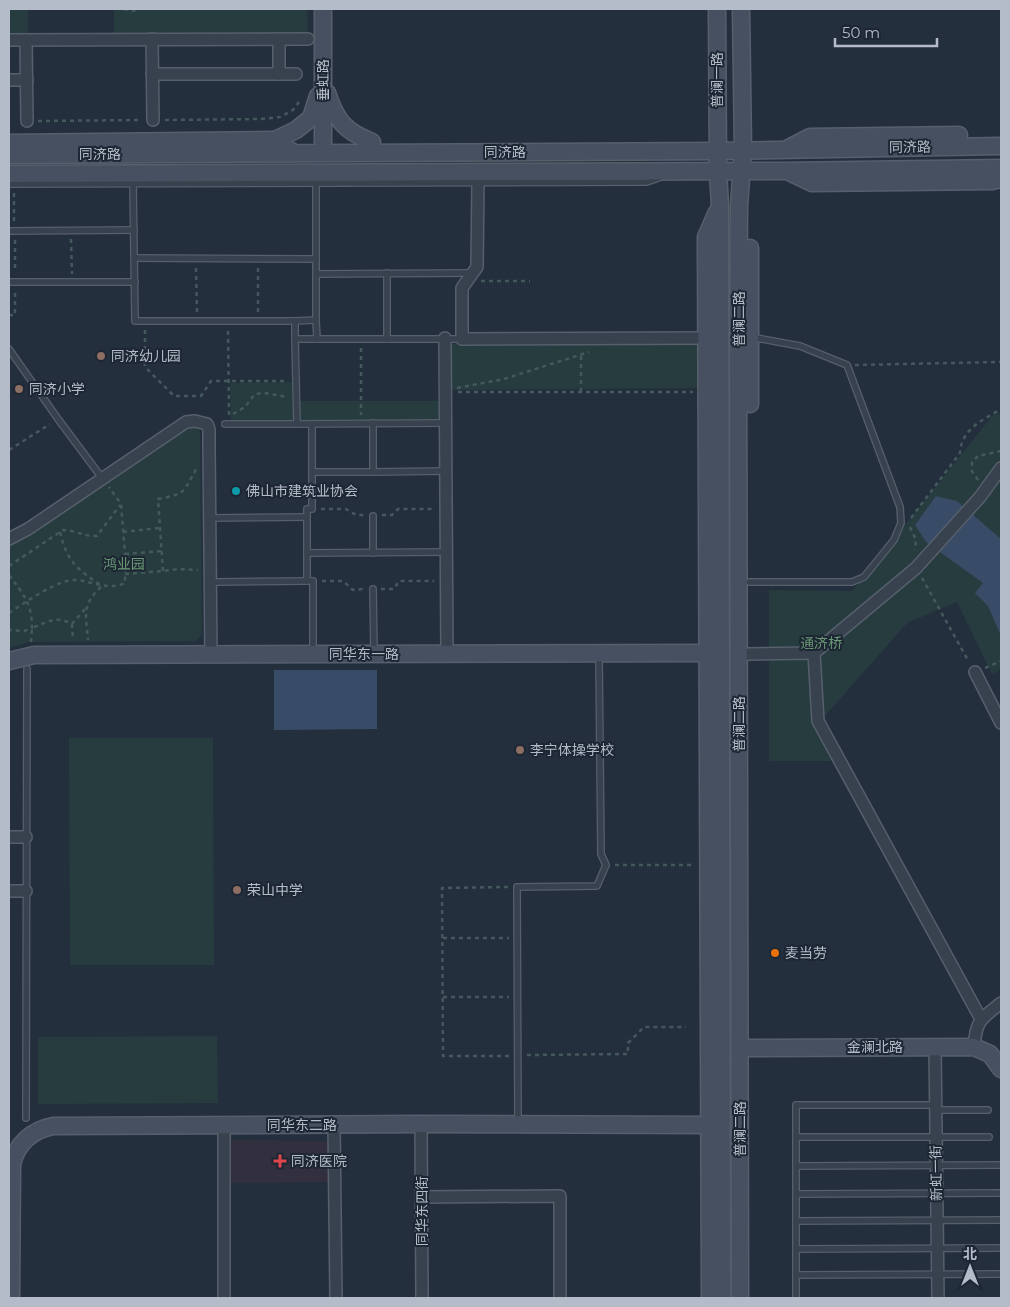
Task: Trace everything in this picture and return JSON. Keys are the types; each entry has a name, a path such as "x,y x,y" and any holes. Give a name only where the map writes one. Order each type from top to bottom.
{"main road":[{"name":"垂虹路","path":"323,9 323,152"},
{"name":"普澜一路","path":"717,9 718,151"},
{"name":"普澜一路","path":"742,9 742,150"},
{"path":"9,143 274,140 296,130 311,118 323,82"},
{"path":"323,82 337,119 356,135 372,142 646,140 678,151"},
{"path":"274,140 294,153"},
{"path":"354,152 372,142"},
{"name":"同济路","path":"9,155 718,151 1000,146"},
{"name":"普澜二路","path":"742,150 739,206 744,335 744,654"},
{"name":"普澜二路","path":"718,151 720,206 714,654 715,1125 722,1298"},
{"name":"同济路","path":"11,181 294,173 363,178 1001,168"},
{"path":"786,171 812,183 992,181 1001,179"},
{"path":"710,1298 715,1125 708,865 714,654 707,392 706,237 720,206"},
{"path":"744,335 749,582 744,654 744,1048 750,1298"},
{"name":"同华东一路","path":"9,661 34,655 744,654"},
{"path":"974,1047 990,1054 1001,1069"},
{"name":"金澜北路","path":"744,1048 974,1047"},
{"name":"普澜二路","path":"740,1298 744,1048"},
{"name":"同华东二路","path":"11,1298 12,1165 14,1155 20,1146 35,1132 53,1126 715,1125"}],"street":[{"path":"152,39 153,120"},
{"path":"278,39 279,74"},
{"path":"9,40 308,39"},
{"path":"26,40 27,121"},
{"path":"152,74 296,74"},
{"path":"9,80 27,80"},
{"path":"478,183 477,267 462,288 462,339 706,338"},
{"path":"445,338 447,654"},
{"path":"9,539 28,529 186,422 203,422 207,424 209,428 211,655"},
{"path":"744,654 814,653 914,570 982,494 1001,468"},
{"path":"814,653 818,721 980,1019"},
{"path":"975,672 1001,723"},
{"path":"9,837 26,837"},
{"path":"9,891 26,891"},
{"path":"974,1047 975,1034 980,1019 1001,1003"},
{"name":"新虹一街","path":"935,1047 938,1298"},
{"name":"同华东四街","path":"421,1124 422,1298"},
{"path":"224,1125 224,1298"},
{"path":"334,1125 336,1298"},
{"path":"422,1197 560,1196 560,1298"}],"lane":[{"path":"11,181 279,184 316,183 363,178 478,183 647,182 678,172"},
{"path":"279,184 294,173"},
{"path":"133,183 135,321 316,320"},
{"path":"316,183 317,339"},
{"path":"12,231 134,230"},
{"path":"135,258 316,259"},
{"path":"316,274 470,277"},
{"path":"387,274 387,338"},
{"path":"12,282 135,282"},
{"path":"295,320 297,424"},
{"path":"744,335 800,346 847,365 900,507 901,523 894,540 864,577 852,582 749,582"},
{"path":"296,339 462,339"},
{"path":"9,349 102,478"},
{"path":"373,423 373,472"},
{"path":"226,424 445,423"},
{"path":"307,581 307,509 312,509 312,424"},
{"path":"312,472 446,472"},
{"path":"373,516 373,552"},
{"path":"210,518 307,517"},
{"path":"307,553 447,552"},
{"path":"217,582 313,581 313,654"},
{"path":"373,589 374,654"},
{"path":"518,1124 517,887 597,886 606,865 601,854 599,654"},
{"path":"26,1118 27,668"},
{"path":"796,1298 796,1105 988,1110"},
{"path":"796,1137 989,1137"},
{"path":"796,1166 1001,1165"},
{"path":"796,1194 1001,1193"},
{"path":"796,1221 1001,1220"},
{"path":"796,1249 1001,1248"},
{"path":"796,1275 1001,1274"}],"path":[{"path":"124,9 132,11 139,9"},
{"path":"27,121 261,119 280,117 293,110 302,97"},
{"path":"9,315 15,315 12,282 11,181"},
{"path":"71,230 72,282"},
{"path":"196,259 197,321"},
{"path":"257,259 258,321"},
{"path":"470,277 530,280"},
{"path":"145,321 145,367 174,396 200,396 211,381 296,381"},
{"path":"228,321 229,416 245,407 256,394 265,393 282,397 296,396"},
{"path":"361,338 361,423"},
{"path":"445,390 504,379 590,351"},
{"path":"581,355 581,392"},
{"path":"847,365 1001,362"},
{"path":"445,390 707,392"},
{"path":"1001,408 972,426 961,444 960,453 908,522 916,540 914,570 975,672 1001,661"},
{"path":"9,450 58,419"},
{"path":"982,494 972,471 972,462 978,456 1001,451"},
{"path":"163,572 158,499 177,495 187,488 195,470 201,464 201,473"},
{"path":"9,613 40,593 74,580 102,586 125,583 121,504 114,492"},
{"path":"9,566 60,532 72,530 90,537 96,536 121,504"},
{"path":"123,532 160,528"},
{"path":"60,532 64,549 70,559 80,571 102,586"},
{"path":"125,554 162,551"},
{"path":"125,574 163,572 178,568 202,569"},
{"path":"9,575 28,601 32,614 30,642 39,642"},
{"path":"86,608 88,641 73,642 72,624 86,608 90,597 102,586"},
{"path":"9,630 24,631 56,619 62,619 72,624"},
{"path":"606,865 708,865"},
{"path":"517,887 442,888 443,1056 628,1054 628,1043 644,1027 686,1027"},
{"path":"443,938 517,938"},
{"path":"443,997 518,997"}],"shaded area":[{"name":"同济医院","path":"230,1140 329,1141 330,1182 230,1183"}],"green space":[{"path":"9,9 28,9 28,33 9,33"},
{"path":"114,9 307,9 308,33 114,33"},
{"path":"697,343 698,388 450,390 450,344"},
{"path":"294,382 294,422 231,423 230,383"},
{"path":"300,401 442,401 442,420 300,421"},
{"name":"通济桥","path":"1001,413 1001,669 992,674 957,602 907,623 817,725 834,761 769,761 769,590 852,591 993,415"},
{"name":"鸿业园","path":"187,427 196,427 200,431 202,635 195,641 29,642 9,648 9,544"},
{"path":"69,738 213,738 214,965 70,965"},
{"path":"217,1036 218,1103 38,1104 38,1037"}],"water":[{"path":"936,496 957,501 1001,539 1001,636 988,606 975,593 983,583 926,542 915,525"},
{"path":"274,670 377,670 377,729 274,730"}],"place":[{"name":"同济幼儿园","path":"101,356"},
{"name":"同济小学","path":"19,389"},
{"name":"佛山市建筑业协会","path":"236,491"},
{"name":"李宁体操学校","path":"520,750"},
{"name":"荣山中学","path":"237,890"},
{"name":"麦当劳","path":"775,953"},
{"name":"同济医院","path":"280,1161"}]}
